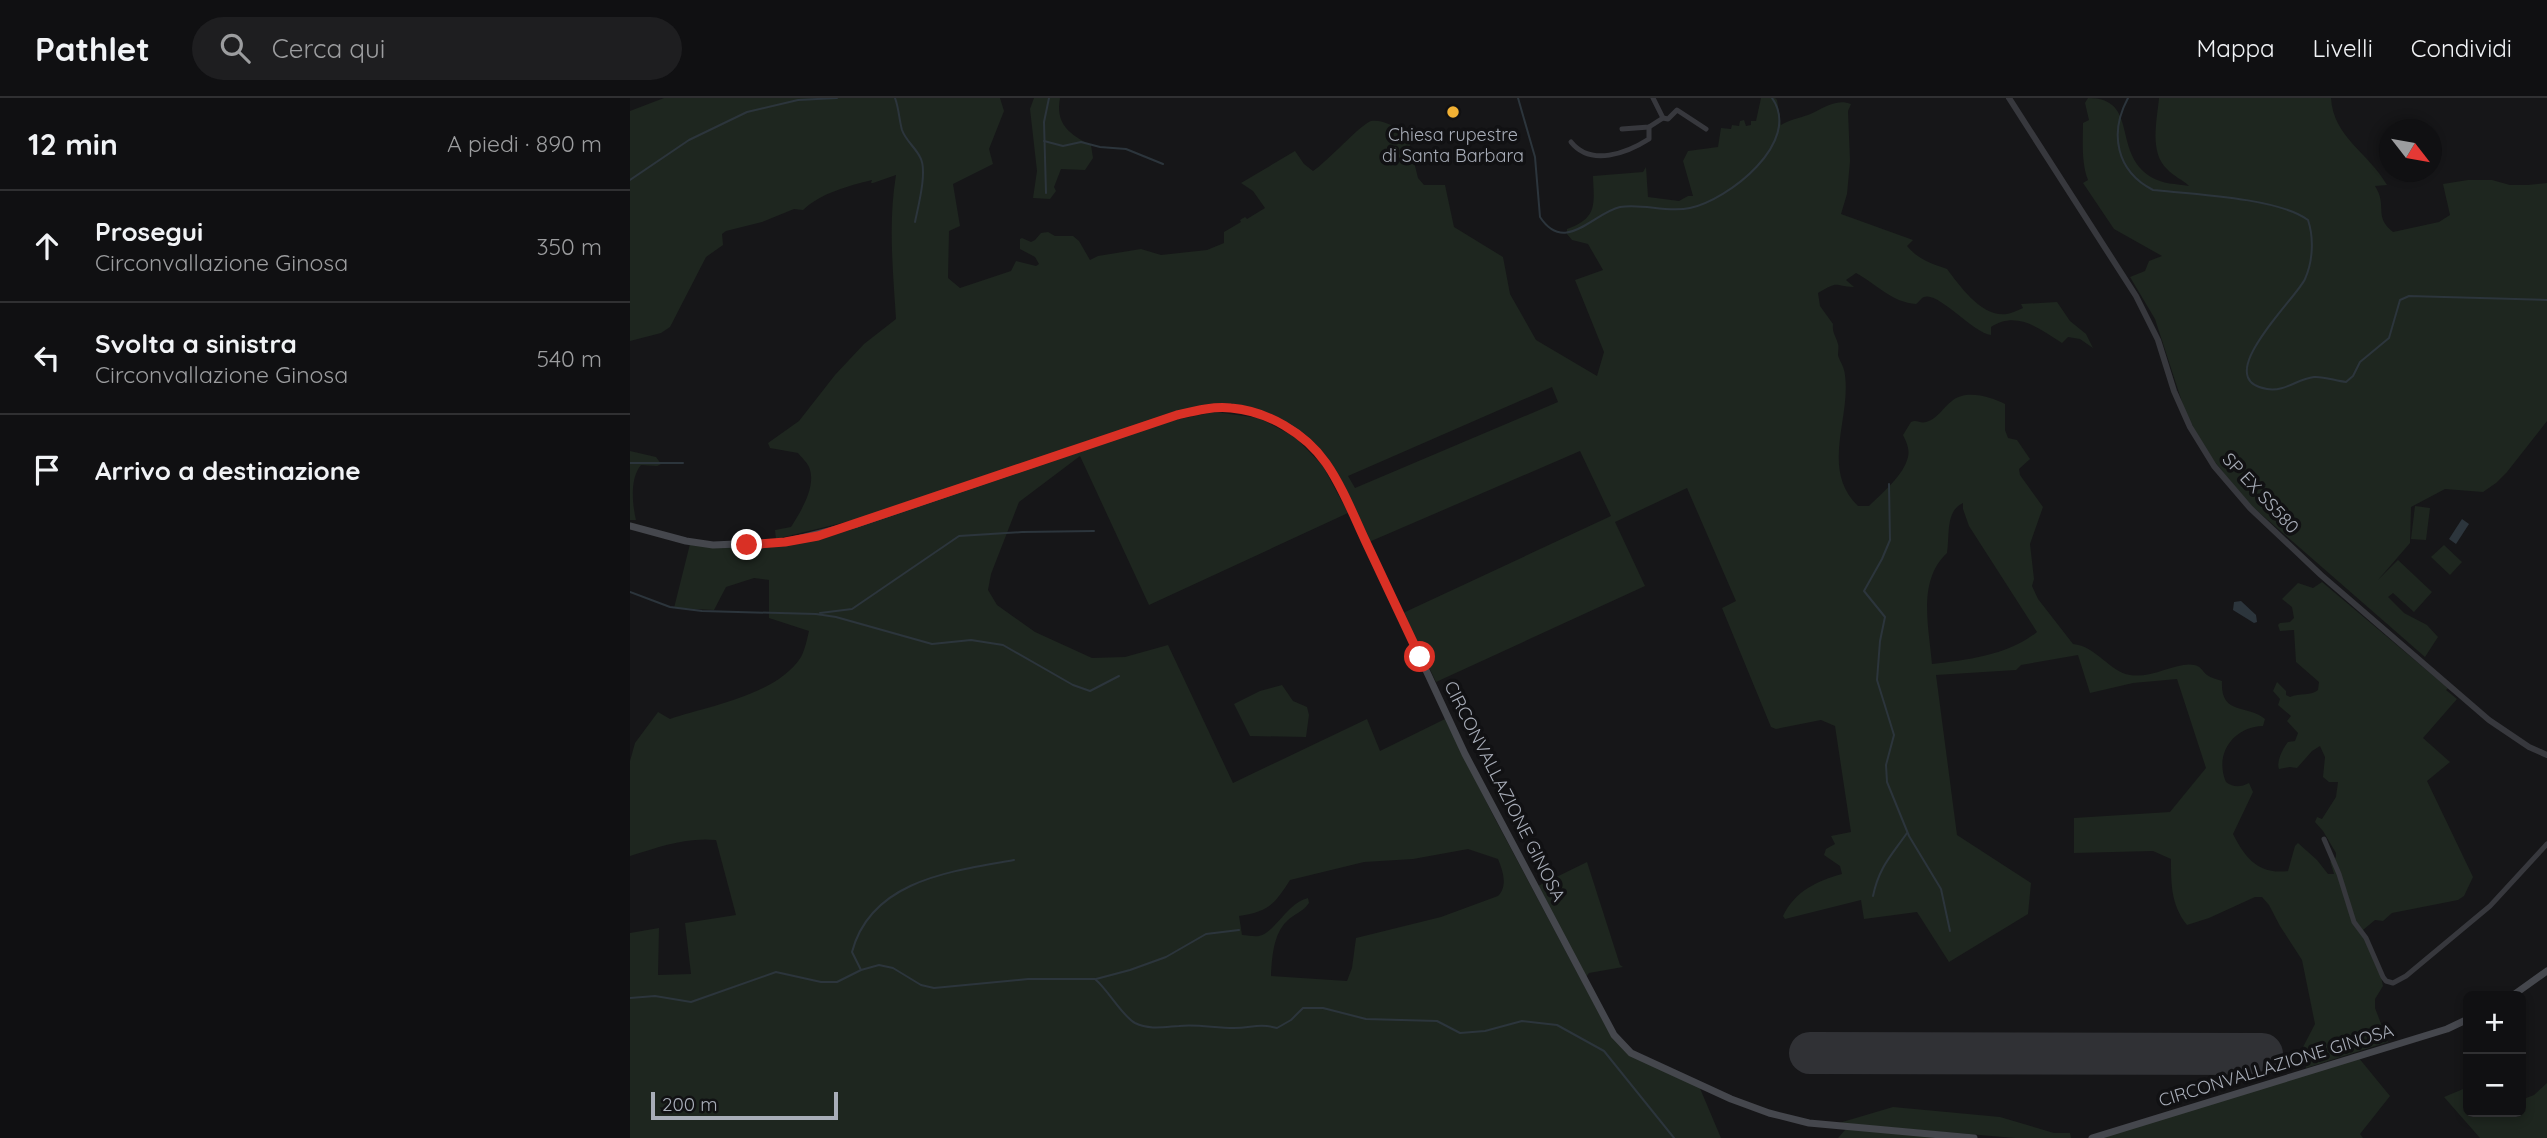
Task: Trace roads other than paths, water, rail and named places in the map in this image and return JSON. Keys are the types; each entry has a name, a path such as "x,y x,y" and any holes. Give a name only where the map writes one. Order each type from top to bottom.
{"main road":[{"name":"CIRCONVALLAZIONE GINOSA","path":"630,526 686,541 713,545 785,542 818,536 857,524 1177,415 1205,409 1231,408 1260,415 1285,426 1306,440 1326,463 1344,494 1465,754 1614,1035 1630,1053 1731,1099 1769,1113 1809,1123 1974,1138"},
{"path":"2519,991 2547,971"},
{"name":"CIRCONVALLAZIONE GINOSA","path":"2092,1138 2447,1029 2463,1021"}],"street":[{"path":"1653,98 1663,118"},
{"name":"SP EX SS580","path":"2009,98 2136,296 2158,340 2174,391 2190,427 2214,466 2250,508 2321,575 2489,720 2529,747 2547,755"},
{"path":"1622,129 1649,127 1663,118 1668,119 1677,110 1706,129"},
{"path":"1572,142 1583,152 1600,156 1624,152 1649,139 1649,127"},
{"path":"2324,839 2339,874 2354,922 2366,938 2383,977 2393,983 2406,976 2490,906 2547,844"}],"waterway":[{"path":"630,180 689,140 747,112 798,100 837,98"},
{"path":"895,98 902,130 922,163 922,189 915,222"},
{"path":"1046,193 1044,122 1049,98"},
{"path":"1518,98 1535,157 1540,217 1550,228 1559,232 1579,228 1620,207 1690,208 1723,194 1741,181 1770,150 1778,133 1779,115 1772,98"},
{"path":"2128,98 2119,124 2120,150 2131,173 2141,182 2153,190 2256,202 2295,213 2308,220 2312,250 2308,272 2260,338 2247,371 2251,383 2273,389 2314,377 2346,382 2353,376 2360,362 2389,338 2400,300 2409,296 2547,300"},
{"path":"1044,141 1063,146 1081,142 1126,149 1163,164"},
{"path":"630,463 683,463"},
{"path":"1889,484 1890,540 1864,591 1885,617 1877,680 1894,735 1886,765 1887,782 1909,836 1941,889 1950,931"},
{"path":"820,613 852,609 959,536 1094,531"},
{"path":"630,592 670,607 702,611 816,614 836,617 932,644 971,640 1003,645 1073,685 1090,691 1119,676"},
{"path":"1873,896 1882,869 1907,833"},
{"path":"861,970 852,952 862,928 877,909 895,894 941,875 1014,860"},
{"path":"1096,979 1166,957 1206,934 1239,930"},
{"path":"630,998 655,996 691,1002 776,972 821,982 837,982 861,970 879,965 893,968 921,985 934,988 1028,979 1095,979 1130,1020 1151,1027 1193,1025 1277,1028 1291,1020 1303,1008 1323,1008 1366,1019 1437,1021 1460,1033 1485,1031 1522,1021 1557,1025 1604,1051 1674,1138"}],"place":[{"name":"Chiesa rupestre di Santa Barbara","path":"1453,112"}]}
